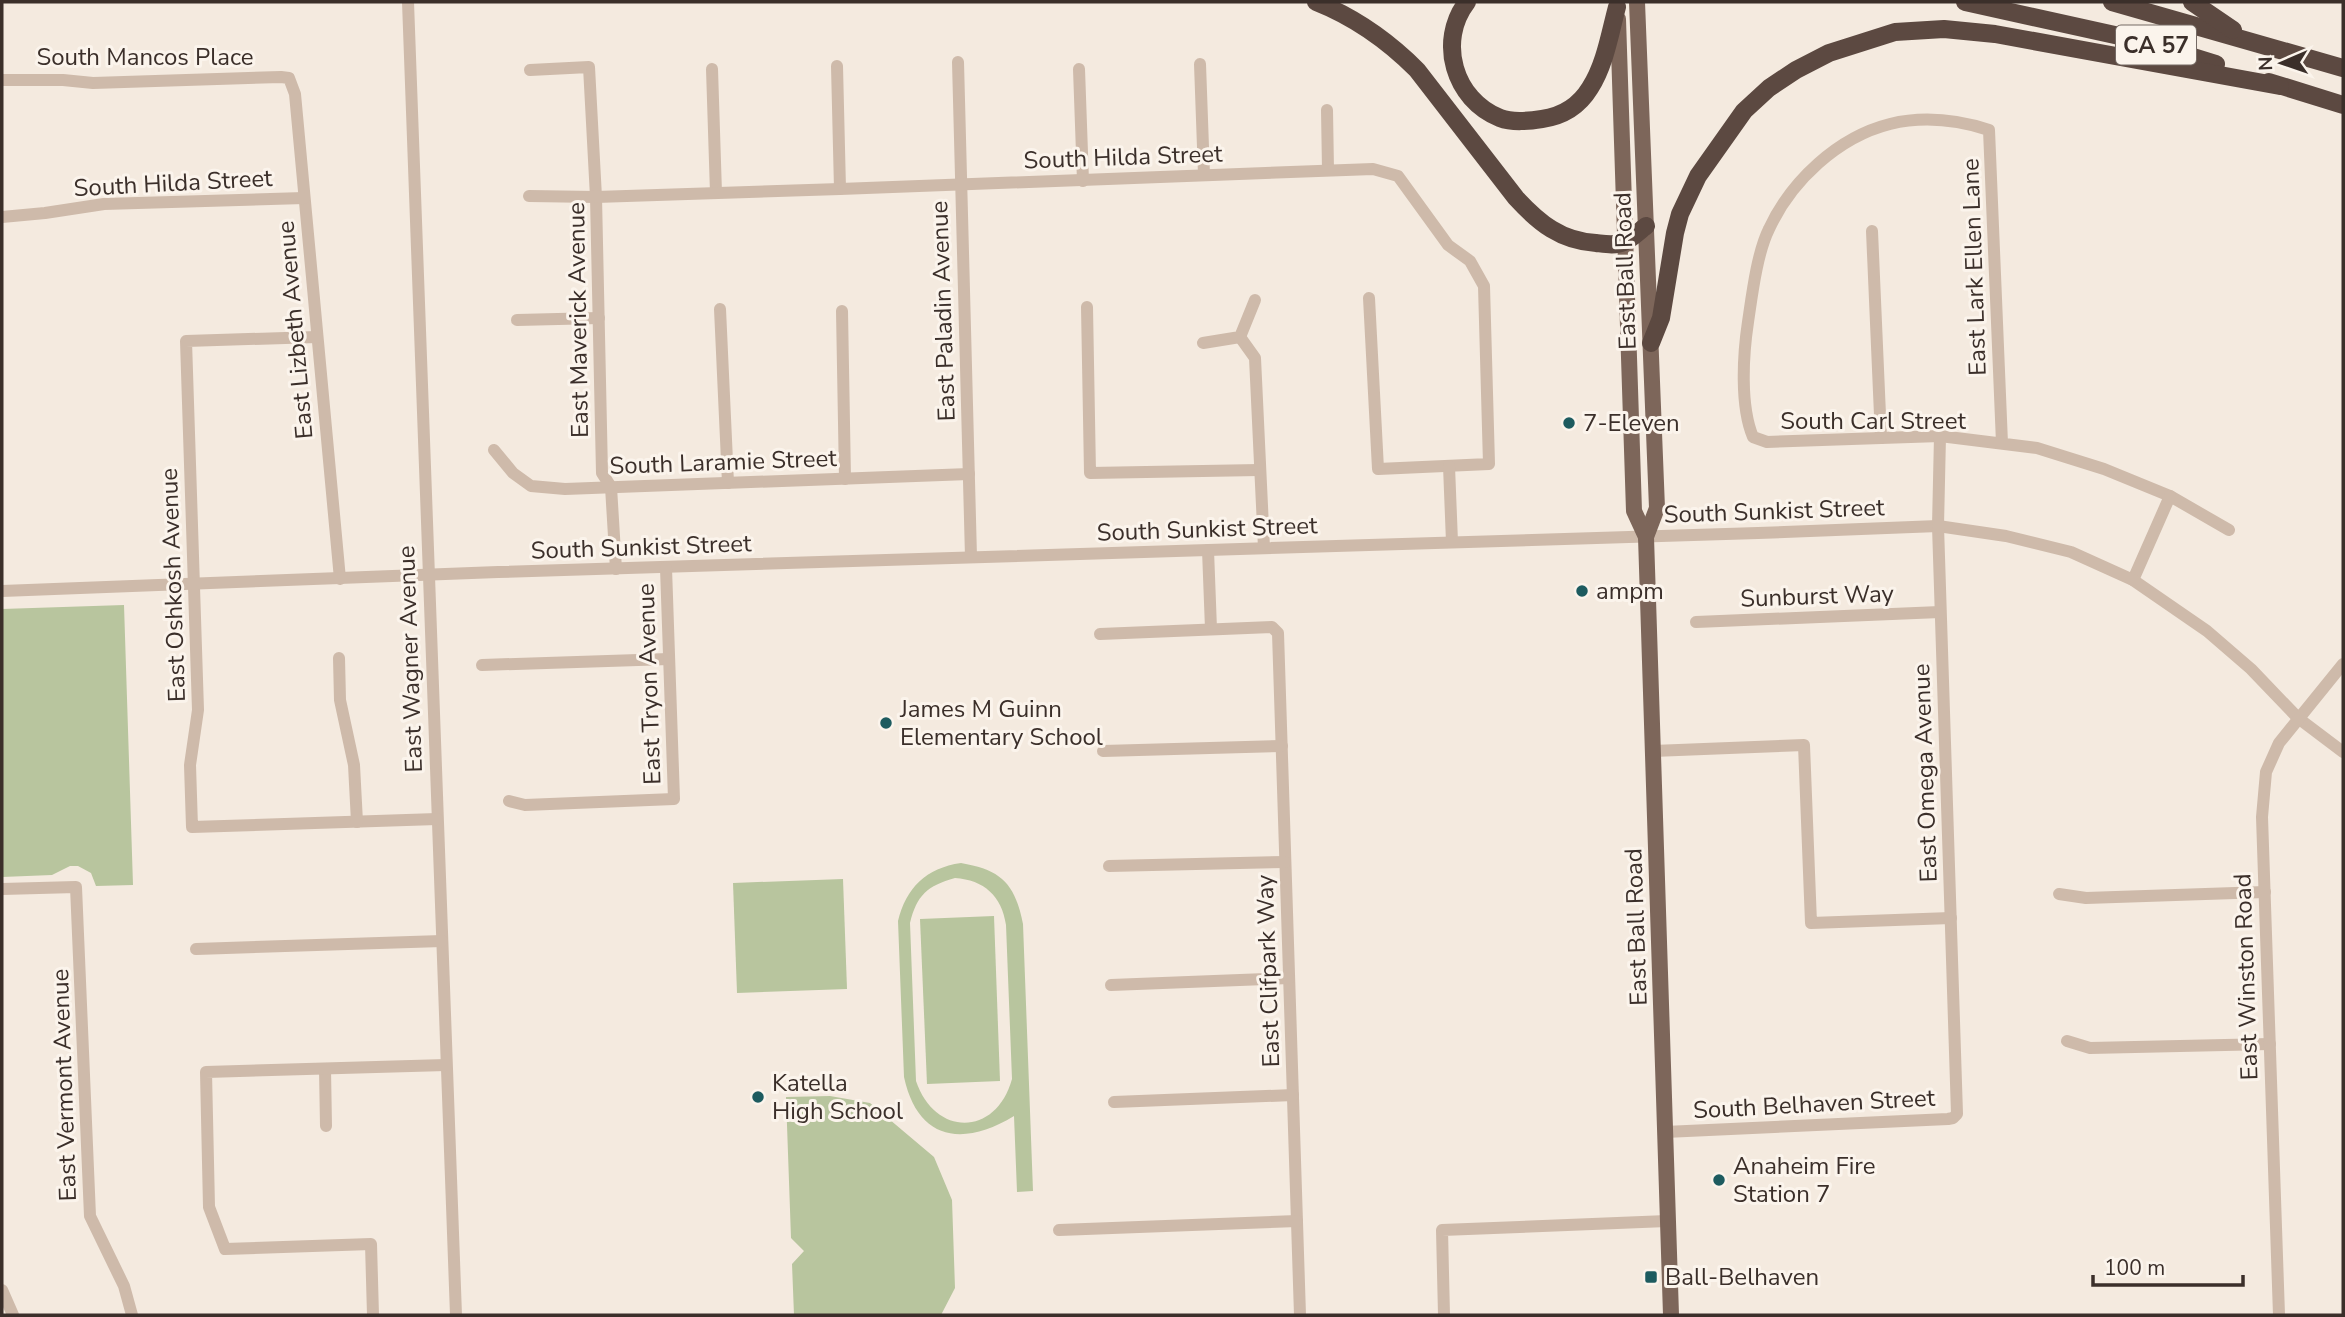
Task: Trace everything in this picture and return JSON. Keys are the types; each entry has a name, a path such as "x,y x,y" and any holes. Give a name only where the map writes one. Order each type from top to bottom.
{"highway":[{"path":"1315,2 1360,24 1417,70 1516,198 1541,223 1565,238 1578,242 1612,244 1625,242 1646,226"},
{"path":"1466,2 1458,14 1453,32 1453,61 1457,75 1477,103 1501,118 1514,121 1549,118 1568,111 1580,102 1600,68 1617,4"},
{"name":"CA 57","path":"1965,2 2142,41 2343,105"},
{"name":"CA 57","path":"2112,2 2343,68"},
{"path":"2192,2 2247,40"},
{"path":"1651,343 1661,318 1675,233 1698,176 1744,111 1778,82 1829,53 1895,32 1944,30 1996,34 2280,86"}],"main road":[{"name":"East Ball Road","path":"1637,2 1657,508 1646,537 1671,1315"},
{"name":"East Ball Road","path":"1617,4 1634,512 1646,537"}],"street":[{"name":"East Wagner Avenue","path":"409,4 456,1315"},
{"name":"East Paladin Avenue","path":"957,62 971,558"},
{"path":"1200,64 1204,175"},
{"path":"836,66 839,189"},
{"name":"East Maverick Avenue","path":"530,69 589,68 596,197 602,473 611,487 616,569"},
{"path":"712,69 716,193"},
{"path":"1080,69 1083,181"},
{"name":"South Mancos Place","path":"2,80 93,83 289,78"},
{"name":"East Lizbeth Avenue","path":"289,78 295,94 340,579"},
{"path":"1327,110 1328,170"},
{"name":"South Carl Street","path":"1989,130 1962,122 1924,120 1890,124 1859,137 1824,158 1795,188 1768,230 1754,287 1745,347 1747,423 1753,438 1767,442 1940,436 2037,449 2104,469 2170,496 2229,530"},
{"name":"East Lark Ellen Lane","path":"1989,130 2002,443"},
{"name":"South Hilda Street","path":"529,196 596,197 1328,170 1373,169 1398,176 1448,245 1470,261 1483,286 1489,464 1449,466"},
{"name":"South Hilda Street","path":"2,217 45,214 104,204 304,198"},
{"path":"1872,231 1881,438"},
{"path":"1369,298 1378,469 1449,466 1452,542"},
{"path":"1240,337 1255,300"},
{"path":"1087,307 1090,473 1259,470"},
{"path":"720,310 728,483"},
{"path":"842,310 845,479"},
{"path":"517,320 599,318"},
{"name":"East Oshkosh Avenue","path":"317,337 186,341 198,710 190,765 192,827 357,822"},
{"path":"1203,343 1240,337"},
{"path":"1240,337 1255,358 1264,548"},
{"name":"East Omega Avenue","path":"1940,436 1940,612 1957,1108"},
{"name":"South Laramie Street","path":"494,450 513,473 531,486 565,489 969,474"},
{"path":"2133,580 2170,496"},
{"name":"South Sunkist Street","path":"2,591 1938,526 2006,536 2071,552 2133,580 2207,631 2251,669 2298,718 2343,752"},
{"path":"1100,634 1211,629 1208,550"},
{"name":"East Tryon Avenue","path":"509,801 526,805 674,799 666,568"},
{"name":"Sunburst Way","path":"1696,622 1940,612"},
{"name":"East Clifpark Way","path":"1211,629 1272,627 1278,634 1300,1315"},
{"path":"339,659 341,701 354,765 357,822 437,819"},
{"path":"482,665 669,659"},
{"name":"East Winston Road","path":"2279,1315 2262,817 2266,772 2279,743 2343,664"},
{"path":"1103,751 1282,746"},
{"path":"1653,751 1804,746 1811,923 1951,918"},
{"path":"1109,866 1285,862"},
{"name":"East Vermont Avenue","path":"2,889 76,887 90,1216 124,1286 132,1315"},
{"path":"2059,894 2086,898 2264,892"},
{"path":"196,949 442,941"},
{"path":"1111,985 1289,978"},
{"path":"2067,1041 2090,1048 2270,1044"},
{"path":"373,1315 371,1244 225,1249 209,1207 206,1072 446,1065"},
{"path":"325,1069 326,1126"},
{"path":"1114,1102 1293,1095"},
{"name":"South Belhaven Street","path":"1665,1132 1948,1119 1957,1114 1957,1108"},
{"path":"1059,1230 1297,1221"},
{"path":"1444,1315 1441,1230 1667,1221"},
{"path":"2,1290 13,1315"}],"green space":[{"path":"124,605 133,885 96,886 91,873 78,866 70,866 52,875 2,877 2,609"},
{"path":"961,863 997,875 1011,889 1020,910 1023,924 1033,1191 1017,1192 1014,1116 977,1132 945,1132 932,1126 920,1114 904,1077 898,921 912,889 928,875","holes":["955,878 965,879 990,891 1004,915 1012,1079 1004,1098 993,1112 980,1120 965,1123 951,1120 937,1112 925,1099 916,1081 910,923 916,905 930,888"]},
{"path":"843,879 847,989 737,993 733,883"},
{"path":"994,916 1000,1081 927,1084 920,919"},
{"path":"830,1096 870,1103 934,1157 952,1200 955,1288 941,1315 794,1315 792,1264 804,1251 791,1238 786,1097"}],"place":[{"name":"7-Eleven","path":"1569,423"},
{"name":"ampm","path":"1582,591"},
{"name":"James M Guinn Elementary School","path":"886,723"},
{"name":"Katella High School","path":"758,1097"},
{"name":"Anaheim Fire Station 7","path":"1719,1180"},
{"name":"Ball-Belhaven","path":"1651,1277"}]}
